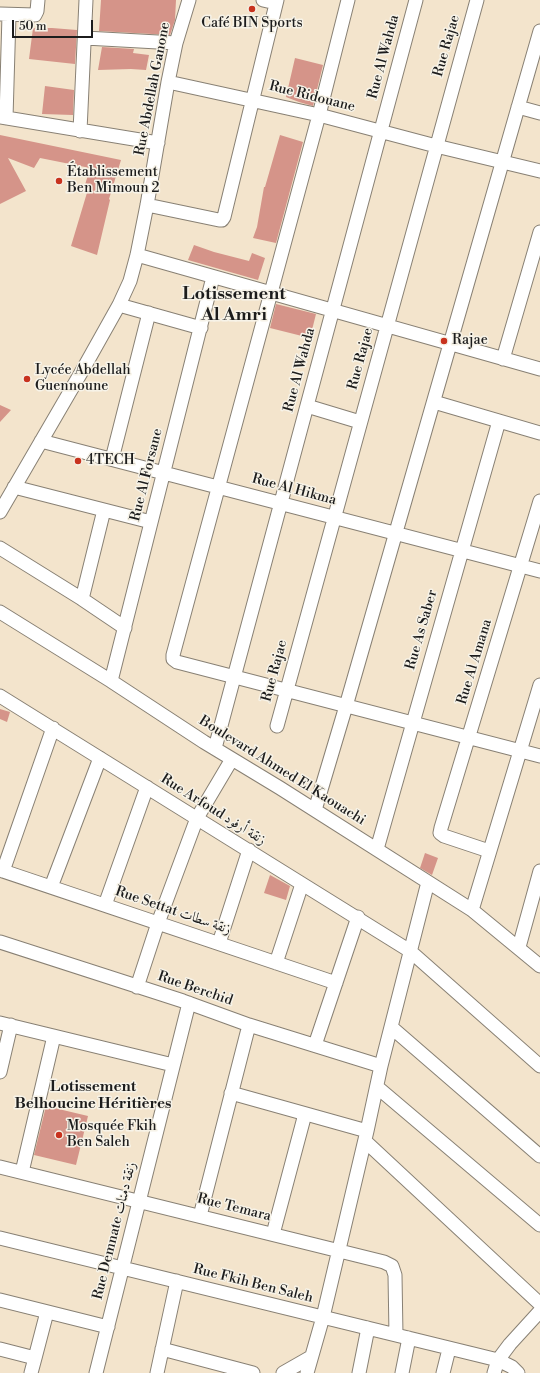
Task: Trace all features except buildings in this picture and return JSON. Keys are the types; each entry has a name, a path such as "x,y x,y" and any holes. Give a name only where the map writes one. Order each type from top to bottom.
{"street":[{"path":"38,0 35,15 4,15 3,118 158,143"},
{"path":"80,131 86,0"},
{"name":"Rue Abdellah Ganone","path":"0,512 119,305 130,281 147,205 176,43 189,0"},
{"path":"348,0 319,115 173,659 177,662 540,756"},
{"name":"Rue Al Wahda","path":"215,748 416,0"},
{"name":"Rue Rajae","path":"277,726 477,0"},
{"path":"147,205 222,220 254,100 272,1"},
{"path":"315,810 539,36"},
{"path":"85,38 176,43"},
{"name":"Rue Ridouane","path":"168,82 319,115 436,146 540,171"},
{"path":"518,107 540,113"},
{"path":"503,359 540,232"},
{"path":"137,255 540,369"},
{"name":"Rue Al Forsane","path":"111,681 213,277"},
{"path":"119,305 201,328"},
{"path":"112,459 149,313"},
{"path":"434,402 540,433"},
{"path":"307,406 360,422"},
{"name":"Rue As Saber","path":"377,849 499,421"},
{"name":"Rue Al Hikma","path":"41,441 540,571"},
{"path":"14,487 152,522"},
{"name":"Rue Al Amana","path":"489,851 444,836 440,833 540,501"},
{"path":"82,599 104,510"},
{"path":"0,548 82,599 125,628"},
{"name":"Boulevard Ahmed El Kaouachi","path":"0,612 472,910 520,947 540,966"},
{"path":"472,910 540,685"},
{"name":"Rue Arfoud زنقة أرفود","path":"0,696 410,951 540,1066"},
{"path":"1,870 53,728"},
{"path":"51,887 100,758"},
{"path":"137,987 158,923 197,818 232,759"},
{"path":"105,905 147,787"},
{"path":"219,943 249,850"},
{"name":"Rue Settat زنقة سطات","path":"1,870 336,983"},
{"path":"520,947 540,875"},
{"path":"307,1373 323,1317 381,1066 428,882"},
{"path":"276,962 302,884"},
{"path":"315,1045 358,918"},
{"name":"Rue Berchid","path":"0,942 249,1025 381,1066"},
{"name":"Rue Demnate زنقة دمنات","path":"96,1373 189,1004"},
{"path":"0,1072 6,1024 173,1065"},
{"path":"200,1216 249,1025"},
{"path":"391,1027 540,1156"},
{"path":"22,1172 54,1036"},
{"path":"376,1087 540,1225"},
{"path":"231,1093 305,1114 366,1136 540,1304"},
{"path":"273,1234 305,1114"},
{"name":"Rue Temara","path":"0,1167 384,1262 392,1266 395,1275 396,1335"},
{"name":"Rue Fkih Ben Saleh","path":"0,1238 498,1360 512,1367 518,1373"},
{"path":"157,1373 177,1281"},
{"path":"0,1300 108,1327"},
{"path":"494,1373 498,1360 510,1344 540,1311"},
{"path":"31,1373 46,1312"},
{"path":"359,1373 368,1328"},
{"path":"402,1373 409,1338"},
{"path":"0,1349 35,1358"},
{"path":"162,1349 235,1370 253,1373"},
{"path":"443,1373 449,1349"},
{"path":"283,1373 311,1358"}],"place":[{"name":"Café BIN Sports","path":"252,9"},
{"name":"Établissement Ben Mimoun 2","path":"59,181"},
{"name":"Rajae","path":"444,341"},
{"name":"Lycée Abdellah Guennoune","path":"27,379"},
{"name":"4TECH","path":"78,461"},
{"name":"Mosquée Fkih Ben Saleh","path":"59,1135"}],"district":[{"name":"Lotissement Al Amri","path":"234,305"},
{"name":"Lotissement Belhoucine Héritières","path":"93,1096"}]}
